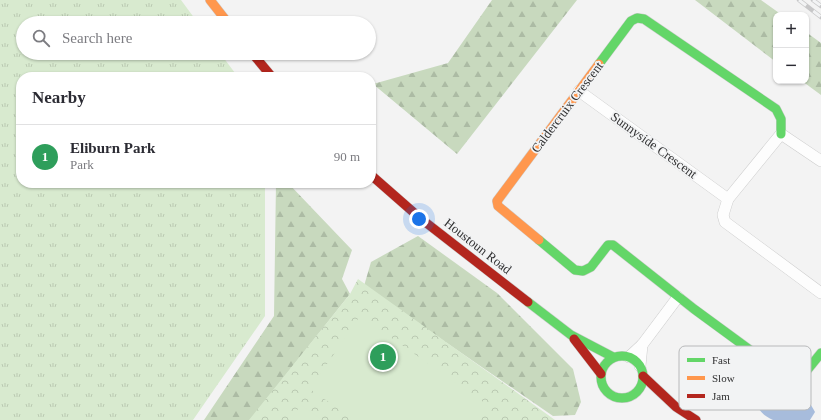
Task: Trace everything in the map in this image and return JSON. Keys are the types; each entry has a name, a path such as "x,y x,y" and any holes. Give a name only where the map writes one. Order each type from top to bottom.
{"street":[{"path":"210,0 223,16"},
{"name":"Caldercruix Crescent","path":"745,346 678,297 613,245 608,245 591,267 582,271 575,270 498,206 497,201 631,21 637,18 644,19 776,110 781,119 781,134"},
{"path":"258,60 268,72"},
{"name":"Sunnyside Crescent","path":"579,91 728,200"},
{"path":"821,161 781,134 728,200 723,215 725,222 821,293"},
{"name":"Houstoun Road","path":"376,179 420,218 571,335 613,357 629,357"},
{"path":"676,407 641,371 635,361 629,357 642,345 678,297"},
{"name":"Houstoun Road","path":"571,335 601,374 601,381 608,393 613,396 626,397 643,394"},
{"path":"642,345 641,371 643,394 679,409"},
{"name":"Caldercruix Crescent","path":"811,365 821,352"},
{"path":"601,374 607,361 613,357"},
{"path":"681,410 696,420"}],"green space":[{"path":"0,0 181,0 193,16 16,16 16,60 225,60 234,72 16,72 16,188 265,188 265,316 193,420 0,420"},
{"path":"492,0 577,0 457,154 376,86 376,83 448,63"},
{"path":"695,0 761,0 778,12 773,12 773,60"},
{"path":"809,34 821,43 821,95 806,84 809,84"},
{"path":"276,188 293,188 352,250 342,279 350,294 250,420 204,420 274,316"},
{"path":"418,236 497,293 573,369 581,402 575,415 553,416 364,286 371,262"},
{"path":"358,279 555,420 249,420 350,294"},
{"path":"360,316 489,406 479,420 355,420 310,389"},
{"path":"301,405 322,420 290,420"}],"water":[{"path":"811,405 815,412 810,420 773,420 760,411 811,410"}],"railway":[{"path":"799,0 821,17"},
{"path":"813,0 821,6"}],"traffic: fast":[{"path":"599,64 631,21 637,18 644,19 776,109 781,119 781,134"},
{"path":"539,240 575,270 583,271 591,267 608,245 613,245 694,309 745,346"},
{"path":"528,302 571,335 613,357"},
{"path":"811,365 821,353"},
{"path":"618,356 626,356 637,362 643,373 643,377 643,381 637,392 626,398 618,398 607,392 601,381 601,373 607,362 618,356"}],"traffic: slow":[{"path":"210,0 223,16"},
{"path":"539,240 498,206 497,201 599,64"}],"traffic: jam":[{"path":"258,60 268,72"},
{"path":"376,179 420,218 528,302"},
{"path":"574,339 601,374"},
{"path":"643,376 679,409"},
{"path":"681,410 696,420"}],"place":[{"name":"Eliburn Park","path":"383,357"}]}
